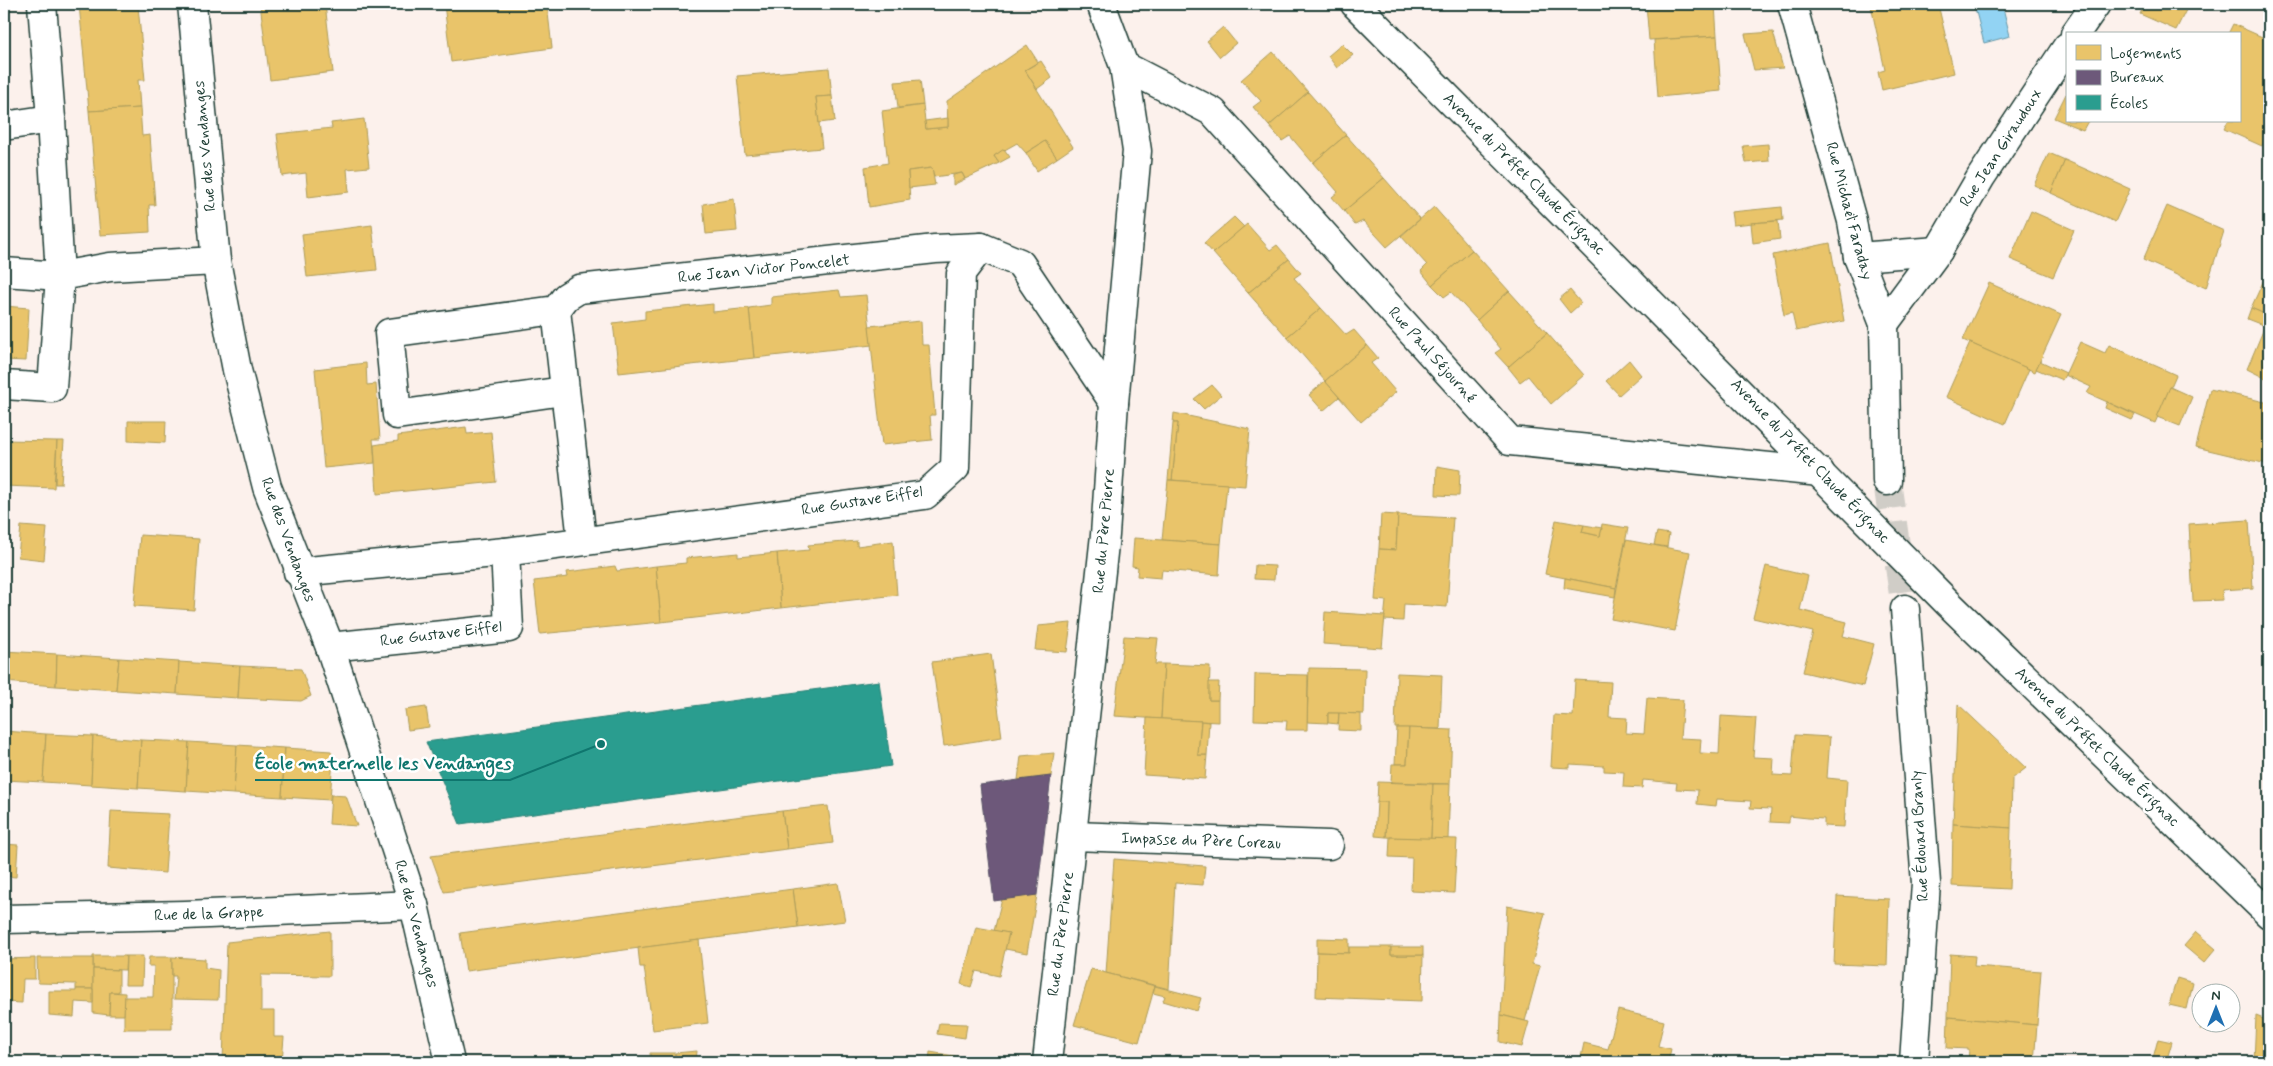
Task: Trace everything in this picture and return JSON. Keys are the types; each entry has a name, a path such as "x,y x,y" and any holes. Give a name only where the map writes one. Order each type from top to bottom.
{"street":[{"path":"4,385 52,388 60,276 42,4"},
{"name":"Rue des Vendanges","path":"192,4 216,261 237,370 267,487 298,572 330,647 414,905 450,1062"},
{"name":"Rue du Père Pierre","path":"1047,1062 1105,535 1114,403 1137,151 1124,66 1101,4"},
{"name":"Avenue du Préfet Claude Érignac","path":"1355,4 1949,604 2269,914"},
{"name":"Rue Michaël Faraday","path":"1792,4 1852,221 1858,257 1884,324 1887,481"},
{"path":"2076,32 2096,4"},
{"name":"Rue Jean Giraudoux","path":"1884,324 1938,251 1981,177 2066,49"},
{"name":"Rue Paul Séjourné","path":"1124,66 1213,112 1510,442 1820,472"},
{"path":"4,126 51,118"},
{"path":"981,247 1020,263 1114,403"},
{"name":"Rue Jean Victor Poncelet","path":"556,310 566,297 579,289 935,249 981,247"},
{"name":"Rue Gustave Eiffel","path":"298,572 505,552 582,540 925,495 955,468 961,273 981,247"},
{"path":"1858,257 1938,251"},
{"path":"4,272 60,276 110,267 216,261"},
{"path":"563,391 397,416 390,333 556,310 563,391 582,540"},
{"name":"Rue Gustave Eiffel","path":"330,647 509,628 505,552"},
{"name":"Rue Édouard Branly","path":"1905,609 1926,883 1914,1062"},
{"name":"Impasse du Père Coreau","path":"1073,836 1329,845"},
{"name":"Rue de la Grappe","path":"4,919 185,915 414,905"}],"water":[{"path":"1974,4 2002,4 2010,36 1984,43"}],"building: Logements":[{"path":"79,4 131,4 131,7 138,6 145,80 138,80 140,108 89,111"},
{"path":"260,4 325,4 333,72 270,80"},
{"path":"444,4 547,4 552,48 451,62"},
{"path":"1016,4 1070,4 1070,5 1045,9"},
{"path":"1646,4 1715,4 1717,36 1649,40"},
{"path":"1883,4 1938,4 1954,73 1882,90 1878,72 1885,70 1871,6"},
{"path":"2145,4 2189,4 2176,30 2140,14"},
{"path":"2233,24 2269,40 2269,80 2265,89 2269,91 2269,98 2263,113 2269,115 2269,130 2262,146 2224,129 2228,122 2240,122 2240,32 2229,32"},
{"path":"1223,27 1236,43 1220,57 1207,41"},
{"path":"1773,32 1783,68 1754,70 1745,34"},
{"path":"1717,36 1721,91 1658,97 1654,40"},
{"path":"1342,44 1353,55 1337,68 1328,56"},
{"path":"1027,45 1038,62 1025,70 1073,147 1057,158 1045,141 1026,153 1017,143 994,156 999,163 965,179 962,173 934,177 932,168 908,171 910,200 869,207 865,167 888,163 882,111 923,105 926,129 948,127 947,101"},
{"path":"1273,52 1308,92 1269,126 1253,107 1261,101 1241,80"},
{"path":"1041,61 1052,78 1037,89 1025,70"},
{"path":"829,68 832,96 816,97 822,148 745,155 737,76"},
{"path":"920,80 923,105 898,108 895,82"},
{"path":"1308,92 1346,135 1313,163 1290,136 1282,141 1269,126"},
{"path":"2066,94 2066,122 2087,122 2083,130 2054,118"},
{"path":"832,96 835,121 819,123 816,97"},
{"path":"140,108 142,136 150,135 155,205 149,205 150,232 100,235 89,111"},
{"path":"948,118 948,127 926,129 925,121"},
{"path":"364,119 369,167 347,169 349,192 308,197 306,173 282,176 277,134 332,128 331,123"},
{"path":"1346,135 1384,178 1344,211 1332,197 1338,192 1313,163"},
{"path":"1045,141 1057,158 1037,171 1026,153"},
{"path":"1768,144 1769,161 1746,163 1743,146"},
{"path":"1004,149 1010,157 999,163 994,156"},
{"path":"2049,153 2065,160 2051,193 2034,185"},
{"path":"2065,160 2130,189 2115,222 2051,193"},
{"path":"932,168 935,185 909,188 908,171"},
{"path":"962,173 965,179 953,185 953,175"},
{"path":"1384,178 1420,219 1387,247 1363,221 1355,225 1344,211"},
{"path":"734,199 737,231 706,234 703,204"},
{"path":"2167,206 2224,231 2206,288 2143,260"},
{"path":"1434,207 1472,250 1432,285 1421,271 1427,265 1401,236"},
{"path":"1782,207 1783,220 1733,225 1731,212"},
{"path":"2031,211 2074,230 2053,277 2010,259"},
{"path":"1234,217 1244,227 1213,253 1204,243"},
{"path":"1778,221 1780,239 1753,243 1751,223"},
{"path":"1247,224 1270,250 1277,245 1289,259 1248,293 1213,253"},
{"path":"372,225 377,270 307,277 302,234"},
{"path":"1830,243 1844,321 1796,331 1792,313 1784,315 1773,255"},
{"path":"1472,250 1509,291 1477,320 1451,292 1444,297 1432,285"},
{"path":"1289,259 1301,273 1294,278 1321,308 1287,337 1248,293"},
{"path":"2269,269 2269,316 2251,308"},
{"path":"1989,283 2061,315 2035,372 1963,340"},
{"path":"839,290 841,297 866,295 872,345 754,358 749,308 771,305 771,297"},
{"path":"1570,290 1581,303 1570,313 1559,299"},
{"path":"1509,291 1547,333 1508,367 1495,353 1501,349 1477,320"},
{"path":"713,304 713,312 749,308 754,358 619,373 613,323 645,319 645,311"},
{"path":"4,306 29,308 26,361 4,360"},
{"path":"1321,308 1346,335 1354,330 1367,345 1325,381 1287,337"},
{"path":"2251,308 2269,316 2269,380 2247,369 2265,326 2247,319"},
{"path":"921,321 922,345 929,345 935,415 930,415 932,440 882,445 869,326"},
{"path":"1547,333 1584,375 1551,404 1528,376 1520,382 1508,367"},
{"path":"2080,342 2105,353 2109,345 2176,375 2155,423 2087,393 2091,387 2065,375"},
{"path":"1970,343 2029,369 2005,424 1946,397"},
{"path":"1367,345 1378,358 1371,363 1396,392 1361,422 1325,381"},
{"path":"1629,360 1641,375 1619,395 1606,381"},
{"path":"2040,361 2066,373 2062,380 2036,369"},
{"path":"366,363 367,385 376,384 380,439 373,439 375,463 324,468 315,369"},
{"path":"1325,381 1339,397 1323,411 1309,395"},
{"path":"1212,385 1221,395 1204,409 1194,399"},
{"path":"2170,387 2192,397 2180,426 2157,417"},
{"path":"2210,389 2269,403 2269,455 2267,464 2196,447"},
{"path":"2107,402 2135,415 2132,420 2105,408"},
{"path":"1174,413 1250,429 1245,486 1172,480 1178,423 1173,423"},
{"path":"128,421 166,421 165,443 128,441"},
{"path":"1173,423 1178,423 1172,480 1168,480"},
{"path":"466,427 467,434 491,432 496,482 377,494 374,445 398,441 398,436"},
{"path":"4,440 57,441 54,488 4,486"},
{"path":"57,441 64,441 61,484 55,484"},
{"path":"1437,466 1460,470 1459,496 1436,495"},
{"path":"1168,480 1227,484 1221,544 1162,540"},
{"path":"1381,514 1398,515 1396,550 1379,549"},
{"path":"1398,515 1453,518 1447,607 1404,604 1403,621 1384,620 1386,601 1375,600 1379,549 1396,550"},
{"path":"1556,520 1584,525 1582,532 1600,536 1602,524 1628,528 1616,588 1545,574"},
{"path":"2249,520 2253,588 2222,590 2223,600 2193,601 2189,524"},
{"path":"1584,525 1602,528 1600,536 1582,532"},
{"path":"21,526 47,528 44,560 18,557"},
{"path":"1657,532 1669,534 1667,547 1654,545"},
{"path":"140,535 199,539 194,610 134,606"},
{"path":"1134,538 1221,544 1219,575 1162,570 1161,578 1137,576 1138,567 1132,566"},
{"path":"1626,540 1690,552 1675,631 1611,619"},
{"path":"857,541 857,546 893,541 897,595 781,608 777,553 809,550 808,545"},
{"path":"738,553 738,557 777,553 781,608 661,622 656,566 686,563 686,558"},
{"path":"1255,565 1275,566 1274,580 1254,579"},
{"path":"615,566 617,571 656,566 661,622 540,634 534,581 568,577 567,572"},
{"path":"1766,566 1808,576 1800,610 1847,622 1843,636 1874,644 1863,686 1803,672 1813,632 1753,618"},
{"path":"1565,578 1616,588 1615,597 1564,588"},
{"path":"1325,612 1385,616 1382,648 1323,644"},
{"path":"1071,623 1067,652 1035,650 1038,626"},
{"path":"1124,636 1158,638 1155,664 1164,664 1161,719 1114,716"},
{"path":"4,651 57,654 56,686 4,682"},
{"path":"57,654 119,658 116,690 56,686"},
{"path":"991,654 1002,737 944,746 932,662"},
{"path":"119,658 179,662 177,694 116,690"},
{"path":"179,662 240,666 238,698 177,694"},
{"path":"1164,664 1210,666 1209,700 1218,700 1218,722 1161,719"},
{"path":"240,666 301,669 311,696 301,701 238,698"},
{"path":"1309,668 1365,669 1364,714 1328,713 1328,723 1307,722"},
{"path":"1397,673 1442,675 1440,729 1395,728"},
{"path":"1255,674 1308,675 1307,730 1286,730 1287,721 1254,720"},
{"path":"1575,680 1611,682 1609,717 1627,718 1626,733 1644,734 1647,698 1683,700 1680,738 1701,739 1700,753 1719,754 1721,716 1756,718 1753,757 1774,758 1773,775 1792,776 1795,735 1830,737 1827,778 1847,780 1844,827 1824,826 1824,819 1789,816 1789,823 1770,822 1771,809 1750,808 1751,801 1717,799 1716,806 1697,804 1698,790 1676,789 1677,783 1643,780 1642,788 1623,787 1624,772 1604,771 1604,766 1570,764 1570,768 1551,767 1554,715 1573,716"},
{"path":"1209,682 1219,682 1218,700 1209,700"},
{"path":"1958,704 2026,768 2012,779 2011,828 1953,824"},
{"path":"426,707 429,727 408,730 405,710"},
{"path":"1328,713 1339,713 1338,724 1328,723"},
{"path":"1339,713 1361,714 1361,731 1338,730"},
{"path":"1147,718 1201,721 1198,755 1207,755 1205,779 1144,775"},
{"path":"1201,721 1209,722 1207,755 1198,755"},
{"path":"1397,728 1409,728 1407,764 1395,764"},
{"path":"1409,728 1452,730 1450,784 1391,782 1392,764 1407,764"},
{"path":"4,731 46,734 43,782 4,780"},
{"path":"46,734 93,736 91,785 43,782"},
{"path":"93,736 141,740 138,788 91,785"},
{"path":"141,740 189,742 186,791 138,788"},
{"path":"189,742 237,745 234,794 186,791"},
{"path":"237,745 285,748 282,797 234,794"},
{"path":"285,748 331,751 333,758 330,800 282,797"},
{"path":"1054,753 1051,776 1018,780 1021,756"},
{"path":"1378,782 1433,784 1431,839 1386,837 1387,802 1377,802"},
{"path":"1433,784 1450,784 1448,839 1431,839"},
{"path":"331,795 346,796 357,826 329,824"},
{"path":"1377,802 1387,802 1386,837 1375,836"},
{"path":"828,806 833,843 787,849 782,811"},
{"path":"111,811 169,814 165,873 108,868"},
{"path":"782,811 787,849 444,892 431,856"},
{"path":"1953,824 2011,828 2009,889 1952,886"},
{"path":"1390,837 1457,839 1454,893 1411,891 1412,858 1389,857"},
{"path":"4,844 18,845 16,877 4,876"},
{"path":"1114,859 1205,866 1203,885 1175,883 1169,989 1106,973"},
{"path":"838,883 845,921 798,927 793,889"},
{"path":"793,889 798,927 466,971 460,933"},
{"path":"1037,895 1027,953 1005,949 1009,933 994,931 1002,899"},
{"path":"1837,896 1889,899 1887,966 1834,964"},
{"path":"1507,906 1545,913 1532,964 1540,966 1525,1021 1501,1015"},
{"path":"976,927 1009,933 999,976 976,971 971,987 961,984"},
{"path":"330,931 330,976 261,975 261,1011 274,1011 274,1037 284,1037 282,1062 223,1062 227,942"},
{"path":"2196,932 2216,949 2204,963 2184,946"},
{"path":"1317,938 1349,939 1349,953 1317,952"},
{"path":"699,940 708,1023 653,1030 644,967 640,967 638,948"},
{"path":"1349,947 1391,947 1391,955 1423,955 1422,1001 1316,997 1317,952 1349,953"},
{"path":"1391,947 1423,947 1423,955 1391,955"},
{"path":"1950,954 1975,956 1974,966 2041,971 2037,1025 1948,1017"},
{"path":"93,956 126,956 125,970 93,969"},
{"path":"126,956 143,956 142,985 125,985"},
{"path":"149,957 172,957 172,1029 124,1029 124,997 153,997 154,966 148,966"},
{"path":"172,957 205,959 205,968 219,970 218,1000 174,999 176,976 172,976"},
{"path":"35,958 35,979 23,979 22,1003 4,1002 4,959"},
{"path":"37,958 93,958 93,989 76,989 76,984 38,983"},
{"path":"93,969 119,970 119,992 110,992 109,1015 93,1013"},
{"path":"1091,969 1155,986 1139,1042 1074,1025"},
{"path":"2177,978 2193,983 2190,984 2187,1009 2169,1005"},
{"path":"1155,986 1201,998 1197,1011 1163,1001 1165,996 1153,993"},
{"path":"76,989 93,989 93,1003 75,1002 74,1017 49,1015 49,991 76,991"},
{"path":"110,992 125,993 124,1015 109,1015"},
{"path":"1618,1010 1664,1021 1658,1046 1671,1049 1668,1062 1580,1062 1584,1043 1608,1049"},
{"path":"1501,1015 1529,1022 1522,1047 1500,1042"},
{"path":"2256,1016 2269,1021 2269,1062 2254,1062"},
{"path":"1948,1017 2037,1025 2034,1062 1968,1062 1969,1049 1947,1048"},
{"path":"939,1023 967,1024 965,1038 937,1034"},
{"path":"2158,1039 2172,1042 2166,1062 2152,1062"},
{"path":"697,1051 696,1062 675,1062 675,1053"},
{"path":"930,1052 991,1062 929,1062"},
{"path":"650,1053 675,1053 675,1062 651,1062"}],"building: Bureaux":[{"path":"1051,776 1037,895 994,901 980,785"}],"building: Écoles":[{"path":"879,681 891,766 460,824 426,742"}],"tunnel":[{"path":"1887,481 1905,609"}],"place":[{"name":"École maternelle les Vendanges","path":"601,744"}]}
